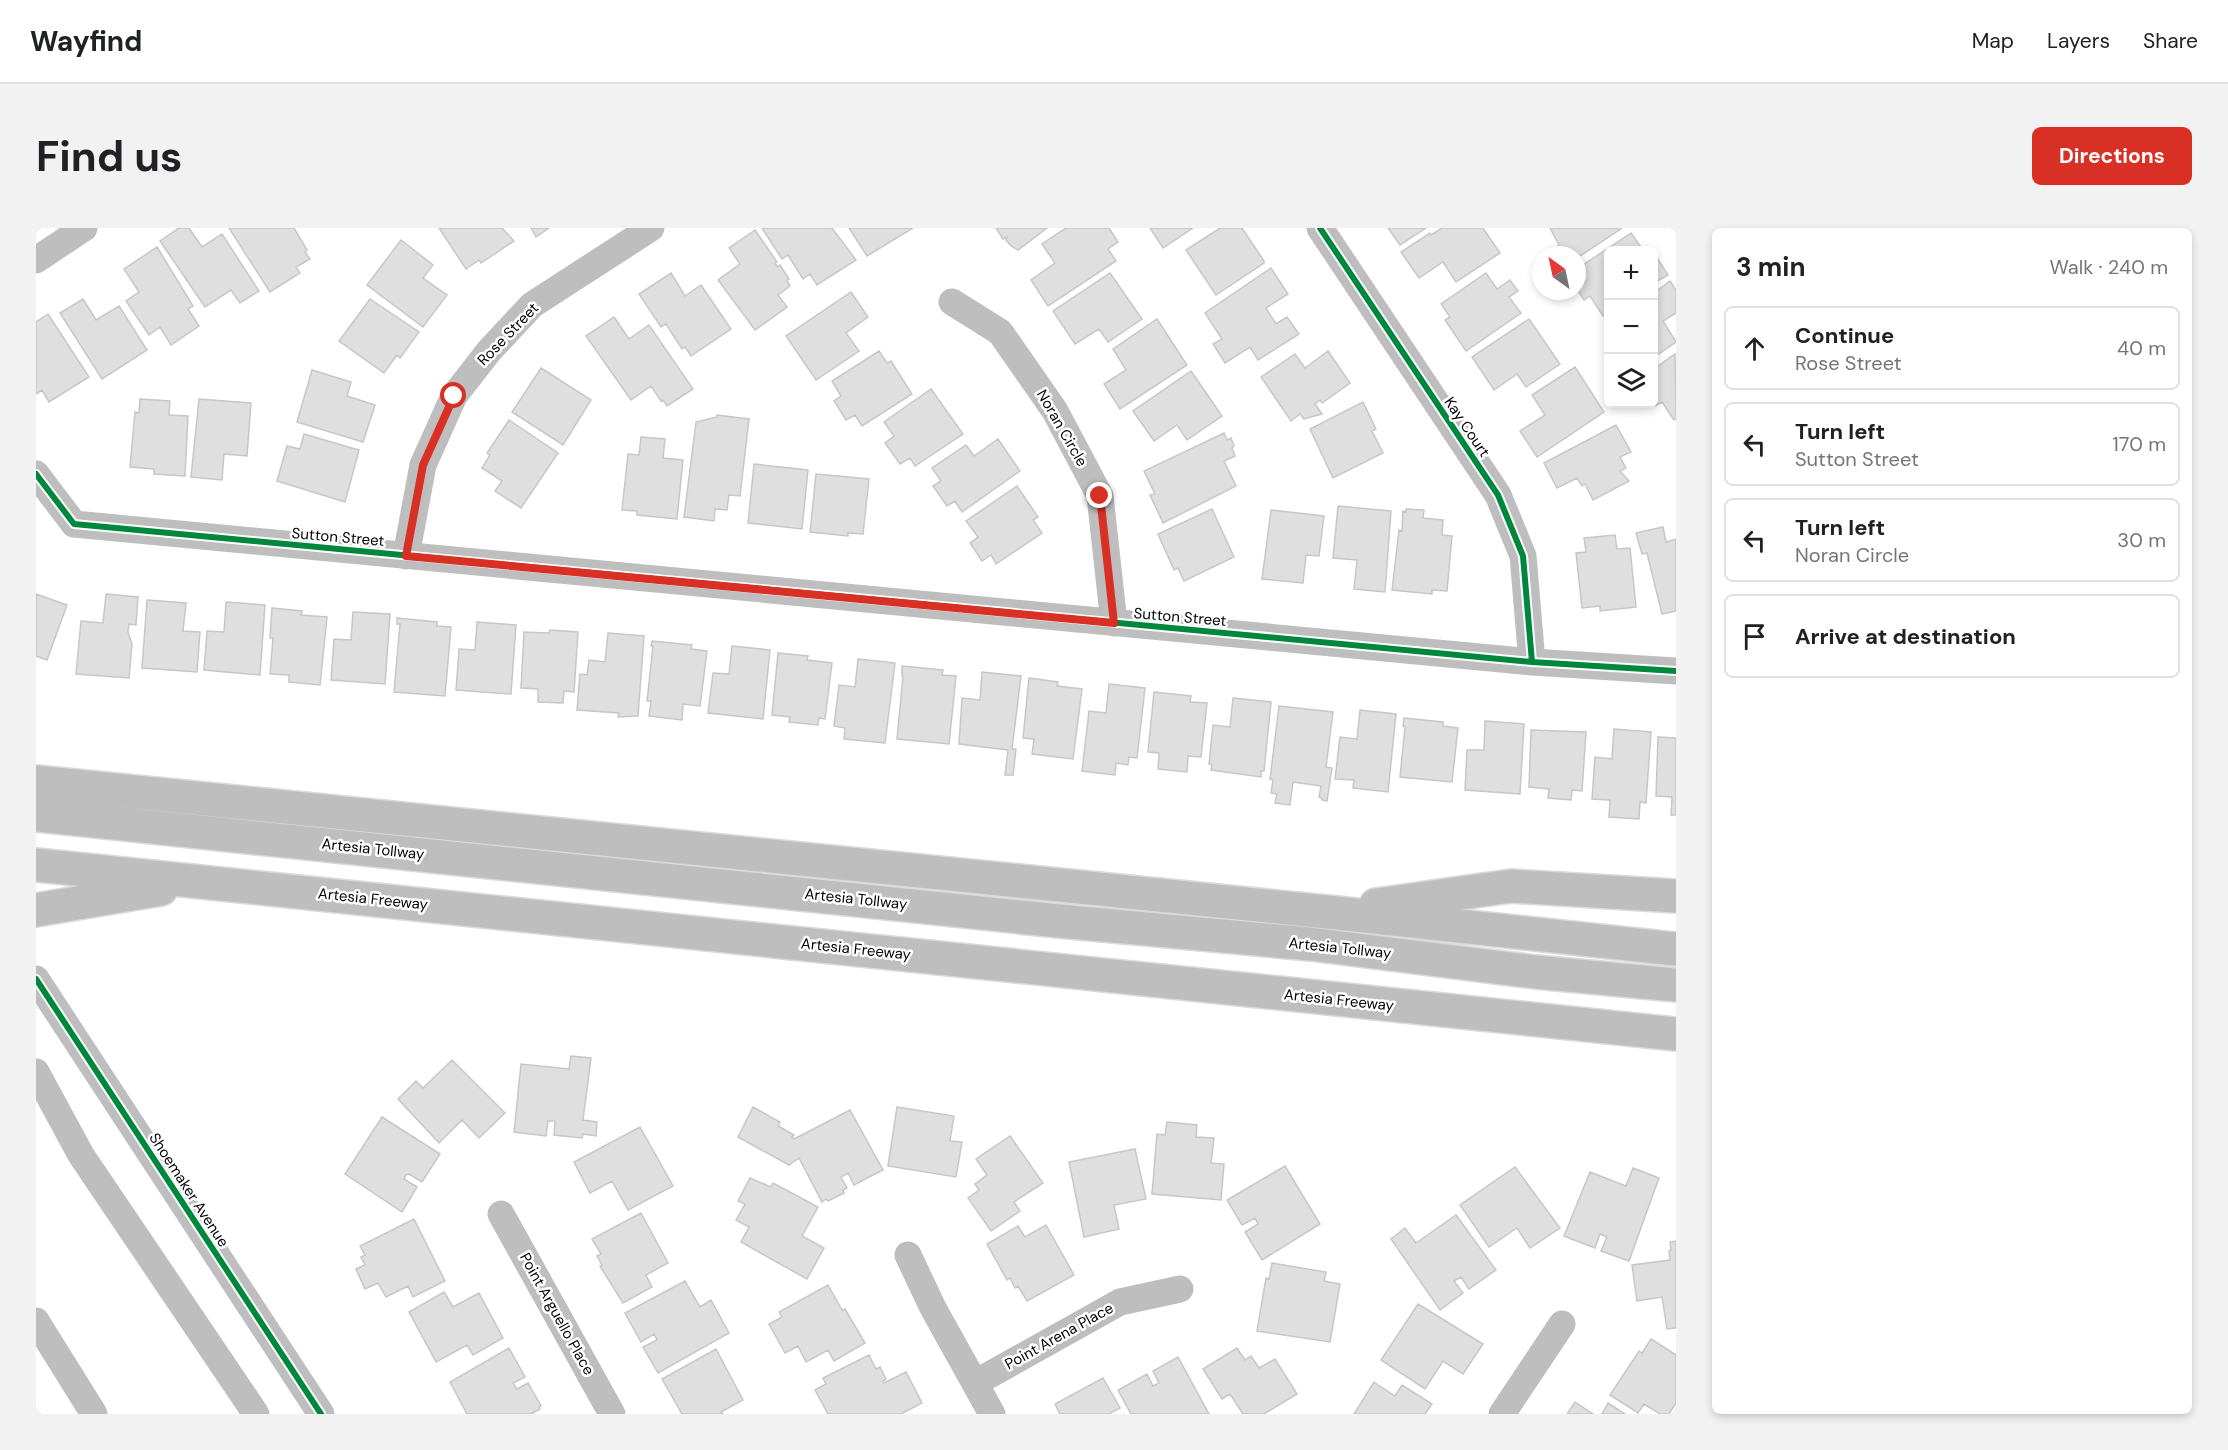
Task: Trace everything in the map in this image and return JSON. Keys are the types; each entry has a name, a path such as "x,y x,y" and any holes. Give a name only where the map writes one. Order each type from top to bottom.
{"highway":[{"path":"36,782 1676,949"},
{"name":"Artesia Tollway","path":"36,815 1059,921 1310,944 1536,972 1676,985"},
{"name":"Artesia Tollway","path":"36,836 933,926 1676,1004"},
{"name":"Artesia Freeway","path":"36,865 1676,1035"},
{"path":"36,910 203,881"},
{"path":"1327,912 1511,886 1676,896"}],"street":[{"path":"36,260 84,228"},
{"name":"Rose Street","path":"406,556 423,465 454,396 489,351 532,305 651,228"},
{"name":"Kay Court","path":"1320,228 1498,495 1523,556 1532,662"},
{"name":"Noran Circle","path":"952,302 1000,332 1055,411 1100,496 1114,623"},
{"name":"Sutton Street","path":"36,474 74,524 1532,662 1676,671"},
{"name":"Shoemaker Avenue","path":"42,988 321,1414"},
{"path":"36,1072 81,1155 256,1414"},
{"name":"Point Arguello Place","path":"501,1214 612,1414"},
{"path":"908,1255 933,1308 992,1414"},
{"name":"Point Arena Place","path":"975,1383 1120,1302 1180,1289"},
{"path":"36,1321 94,1414"},
{"path":"1502,1414 1563,1324"}],"building":[{"path":"179,228 189,228 202,247 222,234 259,291 240,303 231,290 205,307 160,241"},
{"path":"229,228 294,228 310,259 296,267 300,273 270,292"},
{"path":"439,228 502,228 514,241 481,263 479,260 466,269"},
{"path":"531,228 549,228 536,237"},
{"path":"762,228 832,228 856,260 817,285 810,274 803,279 788,255 782,259"},
{"path":"849,228 913,228 867,256"},
{"path":"996,228 1047,228 1018,250 1011,246 1006,240 1007,237 1003,239"},
{"path":"1066,228 1109,228 1118,242 1108,249 1116,261 1048,306 1031,280 1055,263 1042,244"},
{"path":"1150,228 1193,228 1163,248"},
{"path":"1220,228 1242,228 1264,263 1216,295 1186,250"},
{"path":"1388,228 1426,228 1400,245"},
{"path":"1442,228 1483,228 1500,253 1456,282 1443,262 1419,278 1401,252"},
{"path":"1550,228 1621,229 1586,252 1586,246 1558,246"},
{"path":"755,230 777,262 775,263 778,267 780,265 789,279 787,280 790,286 778,295 787,307 755,330 718,280 740,264 729,248"},
{"path":"1631,233 1640,246 1612,246"},
{"path":"401,240 433,265 423,278 447,295 423,327 367,285"},
{"path":"157,247 193,306 188,309 199,326 171,345 160,327 149,335 126,301 139,292 124,269"},
{"path":"1604,251 1603,316 1590,296 1586,299 1586,263"},
{"path":"1658,259 1668,275 1658,281"},
{"path":"1271,268 1288,294 1266,308 1276,324 1287,317 1299,334 1258,360 1250,347 1225,363 1213,344 1222,339 1205,313"},
{"path":"671,273 685,296 701,285 731,329 691,356 685,347 682,349 666,324 661,327 639,294"},
{"path":"1110,273 1142,319 1108,342 1099,329 1075,344 1053,311"},
{"path":"1486,273 1497,289 1510,280 1518,291 1509,297 1521,313 1466,351 1445,320 1450,317 1441,304"},
{"path":"1670,281 1676,290 1676,313 1663,321 1676,342 1658,354 1658,300 1658,290"},
{"path":"851,292 868,317 846,333 859,351 816,380 786,336"},
{"path":"83,299 96,320 119,306 147,350 102,379 60,313"},
{"path":"370,299 419,332 400,358 397,355 384,373 339,341"},
{"path":"48,314 89,377 49,402 42,390 36,394 36,322"},
{"path":"614,317 629,339 649,325 693,389 667,406 651,386 631,400 586,336"},
{"path":"1157,319 1187,365 1120,409 1104,384 1126,370 1113,349"},
{"path":"1529,319 1560,364 1526,387 1517,374 1494,390 1472,357"},
{"path":"879,351 887,363 891,361 912,394 862,426 855,415 846,420 834,401 841,396 832,381"},
{"path":"1328,351 1350,383 1322,403 1320,400 1315,404 1322,414 1304,419 1300,414 1291,421 1261,377 1295,354 1305,368"},
{"path":"1675,354 1676,419 1674,420 1662,402 1658,404 1658,366"},
{"path":"1575,367 1604,412 1537,457 1520,431 1545,415 1532,395"},
{"path":"541,368 591,400 563,445 512,412"},
{"path":"312,370 351,382 347,396 375,405 363,442 297,422"},
{"path":"1191,371 1222,416 1187,440 1177,425 1154,441 1133,411"},
{"path":"931,389 963,434 915,466 910,458 900,464 885,443 894,436 884,422"},
{"path":"140,399 170,401 169,415 188,416 185,476 154,474 154,469 130,467 135,412 139,413"},
{"path":"199,399 251,403 247,456 224,454 222,480 191,477"},
{"path":"1363,402 1376,429 1372,431 1383,453 1333,478 1310,429"},
{"path":"717,415 749,419 740,496 729,495 727,510 715,509 714,521 684,517 696,422 717,417"},
{"path":"509,420 558,453 521,508 495,491 502,481 482,468 490,455 487,453"},
{"path":"1616,425 1631,452 1620,457 1626,468 1620,471 1629,481 1593,500 1585,484 1582,486 1577,478 1557,488 1544,463"},
{"path":"1224,433 1227,440 1231,438 1234,446 1232,448 1235,456 1224,461 1236,486 1163,523 1150,495 1155,494 1144,471"},
{"path":"304,434 359,450 345,502 277,481 287,446 300,449"},
{"path":"641,437 665,439 663,458 683,460 677,519 637,515 637,511 622,510 628,454 639,455"},
{"path":"998,439 1020,471 962,512 955,501 947,506 933,486 941,481 932,468 966,445 974,456"},
{"path":"754,464 808,470 802,529 748,523"},
{"path":"816,474 869,479 863,534 848,533 848,536 810,532"},
{"path":"1017,486 1038,517 1033,520 1042,533 996,564 991,555 982,561 970,543 978,537 966,521"},
{"path":"1338,506 1391,511 1385,592 1354,589 1357,560 1333,558"},
{"path":"1212,509 1234,557 1184,581 1178,568 1174,570 1158,534"},
{"path":"1406,509 1424,510 1423,518 1443,520 1442,535 1452,536 1447,591 1432,590 1432,594 1392,590 1399,530 1402,531 1403,511 1406,512"},
{"path":"1271,510 1324,516 1319,556 1306,555 1303,583 1262,579"},
{"path":"1663,527 1666,542 1676,539 1676,611 1662,614 1647,553 1642,554 1636,533"},
{"path":"1615,535 1617,549 1630,548 1636,607 1600,611 1600,606 1582,608 1576,553 1586,552 1584,538"},
{"path":"36,594 67,605 47,660 36,656"},
{"path":"106,594 138,597 136,625 129,624 128,632 132,644 129,678 76,674 81,621 103,623"},
{"path":"147,600 186,603 183,631 200,632 197,672 142,668"},
{"path":"226,602 265,605 260,675 204,670 207,631 224,632"},
{"path":"272,608 302,611 301,615 327,617 320,685 289,682 289,675 270,674 273,638 270,638"},
{"path":"353,612 390,614 385,684 331,680 334,639 351,640"},
{"path":"397,618 437,622 437,626 451,627 445,696 394,692 400,624 397,624"},
{"path":"477,622 516,625 511,694 456,690 459,649 475,650"},
{"path":"550,630 578,632 574,692 564,691 563,703 538,702 538,689 521,688 524,632 549,633"},
{"path":"608,633 644,636 638,716 618,717 619,713 577,710 580,674 587,675 589,660 605,662"},
{"path":"652,641 692,645 691,649 707,651 700,706 683,704 682,720 649,716 651,701 647,701"},
{"path":"732,646 770,650 763,719 708,713 713,673 729,674"},
{"path":"778,653 808,656 807,660 832,663 825,719 819,718 818,725 789,722 790,717 772,715"},
{"path":"858,659 895,663 885,743 844,739 845,728 834,726 839,685 855,687"},
{"path":"902,666 943,670 942,675 956,676 949,744 897,739"},
{"path":"982,672 1021,676 1012,749 1016,749 1013,775 1005,775 1008,750 959,744 962,698 980,700"},
{"path":"1029,678 1058,682 1057,686 1082,689 1073,759 1032,754 1034,739 1023,738"},
{"path":"1109,684 1145,688 1137,758 1129,757 1128,765 1116,763 1115,775 1082,771 1089,711 1106,713"},
{"path":"1154,692 1191,696 1190,702 1207,703 1201,757 1188,756 1187,772 1158,769 1159,753 1148,752"},
{"path":"1233,698 1271,702 1264,771 1261,771 1261,777 1211,770 1212,765 1209,764 1213,725 1230,727"},
{"path":"1279,706 1333,712 1326,767 1332,768 1327,801 1319,797 1321,786 1293,782 1290,805 1275,803 1277,794 1271,793 1273,780 1270,779"},
{"path":"1360,710 1396,714 1388,792 1353,788 1354,780 1335,779 1340,737 1357,739"},
{"path":"1404,718 1443,722 1443,726 1458,728 1452,782 1400,777"},
{"path":"1485,721 1524,724 1520,794 1465,790 1467,750 1484,750"},
{"path":"1614,729 1651,732 1646,803 1640,802 1639,819 1609,817 1610,800 1592,799 1595,757 1612,759"},
{"path":"1531,730 1586,732 1582,791 1572,790 1571,800 1548,798 1549,789 1529,787"},
{"path":"1658,737 1676,738 1676,815 1671,815 1672,797 1656,796"},
{"path":"571,1056 591,1058 583,1120 597,1122 596,1136 583,1134 582,1138 554,1135 555,1121 548,1121 546,1136 514,1132 521,1064 569,1069"},
{"path":"452,1060 505,1113 479,1138 462,1120 439,1143 398,1099 416,1081 423,1088"},
{"path":"753,1107 780,1122 778,1126 794,1135 792,1137 794,1139 850,1110 883,1170 854,1185 848,1173 841,1177 847,1188 843,1190 844,1193 822,1202 799,1158 789,1165 738,1137"},
{"path":"897,1107 954,1116 950,1141 962,1142 956,1177 888,1166"},
{"path":"382,1117 440,1154 422,1182 409,1174 406,1175 404,1179 417,1187 402,1212 345,1174"},
{"path":"1167,1122 1197,1125 1196,1137 1214,1138 1211,1163 1224,1164 1221,1200 1152,1194 1157,1134 1165,1135"},
{"path":"640,1127 673,1186 628,1210 612,1181 590,1193 574,1162"},
{"path":"1010,1136 1043,1183 1014,1202 1020,1211 991,1231 968,1198 979,1190 975,1184 987,1175 976,1159"},
{"path":"1135,1149 1146,1199 1114,1205 1119,1229 1084,1237 1069,1162"},
{"path":"1285,1166 1320,1224 1262,1260 1245,1232 1258,1224 1255,1218 1242,1225 1227,1200"},
{"path":"1515,1167 1560,1228 1530,1248 1517,1228 1489,1247 1460,1205"},
{"path":"1633,1168 1659,1178 1629,1261 1601,1251 1607,1237 1600,1234 1595,1248 1564,1236 1590,1172 1626,1186"},
{"path":"750,1178 771,1187 773,1183 818,1207 802,1236 824,1248 807,1279 741,1242 749,1227 736,1220 745,1204 738,1201"},
{"path":"641,1213 668,1263 646,1275 652,1287 623,1303 600,1266 602,1265 597,1256 601,1254 592,1239"},
{"path":"1456,1215 1496,1270 1469,1289 1461,1277 1454,1281 1463,1293 1440,1310 1391,1239 1405,1228 1416,1243"},
{"path":"414,1219 445,1281 413,1297 408,1286 386,1297 378,1283 365,1289 356,1269 365,1265 361,1257 365,1255 360,1246"},
{"path":"1046,1225 1074,1275 1027,1301 1018,1286 1015,1288 1010,1278 1007,1280 987,1244 1018,1226 1025,1237"},
{"path":"1676,1241 1676,1328 1667,1329 1662,1297 1637,1301 1632,1265 1670,1260 1670,1242"},
{"path":"1272,1263 1326,1272 1324,1281 1340,1284 1330,1342 1257,1331 1266,1278 1269,1279"},
{"path":"685,1281 700,1307 711,1300 729,1333 658,1373 643,1347 657,1340 654,1334 641,1342 625,1313"},
{"path":"828,1285 865,1343 834,1361 828,1350 806,1362 798,1346 785,1353 769,1324 782,1317 779,1312"},
{"path":"444,1292 453,1307 479,1293 503,1338 473,1355 467,1345 436,1362 409,1312"},
{"path":"1418,1304 1483,1344 1463,1374 1443,1361 1425,1389 1381,1360"},
{"path":"1651,1339 1676,1355 1676,1403 1669,1414 1660,1414 1644,1404 1638,1413 1610,1395 1639,1351 1642,1353"},
{"path":"509,1348 525,1377 513,1383 517,1389 528,1383 541,1406 540,1409 531,1414 467,1414 450,1382"},
{"path":"1237,1348 1245,1360 1251,1356 1259,1368 1275,1359 1297,1394 1264,1414 1243,1414 1230,1394 1222,1399 1203,1369"},
{"path":"716,1349 743,1400 721,1412 723,1414 682,1414 662,1379"},
{"path":"869,1355 876,1369 880,1367 886,1379 884,1383 906,1372 922,1403 901,1414 828,1414 815,1390 826,1384 823,1378"},
{"path":"1178,1357 1209,1414 1131,1414 1118,1390 1147,1374 1153,1386 1159,1383 1153,1371"},
{"path":"1103,1378 1120,1408 1109,1414 1060,1414 1055,1404"},
{"path":"1374,1382 1395,1396 1402,1385 1432,1404 1425,1414 1354,1414"},
{"path":"1575,1402 1593,1414 1567,1414"},
{"path":"1608,1403 1625,1414 1602,1414"}],"cycle path":[{"path":"1320,228 1498,495 1523,556 1532,662"},
{"path":"36,474 74,524 1532,662 1676,671"},
{"path":"36,979 321,1414"}],"route":[{"path":"454,396 423,465 406,556 1114,623 1100,496"}]}
